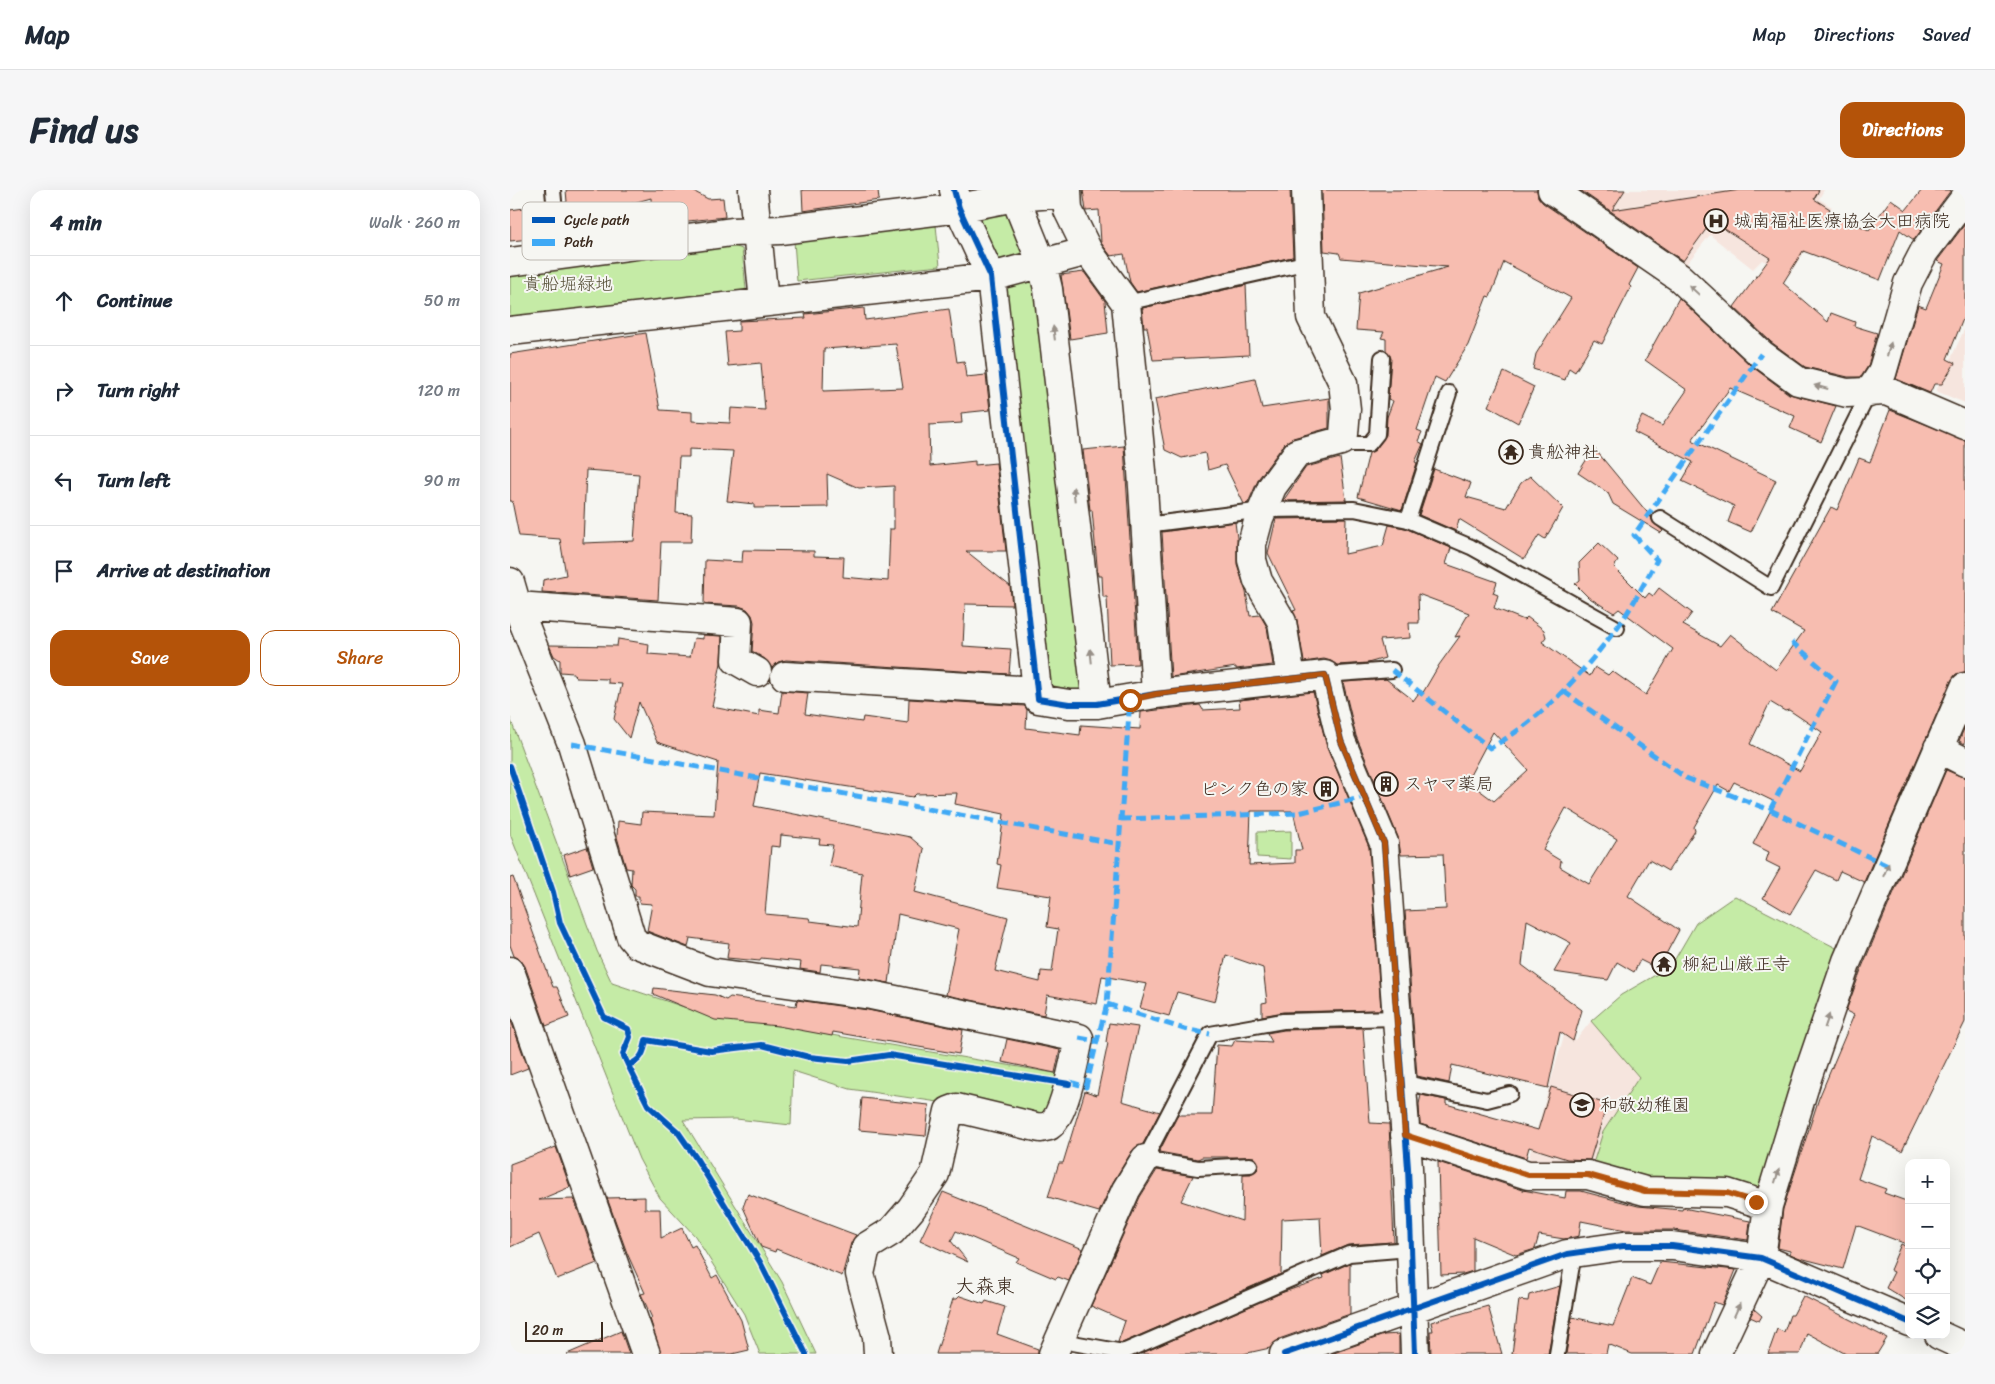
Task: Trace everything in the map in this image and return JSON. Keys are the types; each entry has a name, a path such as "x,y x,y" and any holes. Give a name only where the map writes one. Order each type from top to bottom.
{"street":[{"path":"753,190 764,302"},
{"path":"1291,678 1282,622 1258,581 1252,560 1252,544 1272,487 1297,453 1341,441 1344,434 1346,409 1342,383 1311,317 1306,190"},
{"path":"1552,190 1680,278 1761,354 1798,381 1847,393 1886,391 1965,424"},
{"path":"688,239 780,230 956,199 1067,192 1068,210 1088,251 1126,303 1146,525 1143,697"},
{"path":"1015,194 1042,264 1048,289 1071,469 1096,704"},
{"path":"1869,393 1882,373 1912,275 1924,252 1965,198"},
{"path":"956,199 991,276 1038,699 1069,704 1096,704 1325,675 1341,741 1384,843 1405,1135 1411,1307 1415,1354"},
{"path":"510,331 991,276 1088,251"},
{"path":"510,262 524,260"},
{"path":"756,672 736,660 738,622 514,594 572,744 631,937 637,944 710,972 871,995 1079,1038 1069,1084 1057,1116 1049,1126 1040,1128 957,1108 949,1111 935,1174 911,1209 892,1231 866,1247 860,1274 868,1288 880,1347"},
{"path":"785,676 1038,691"},
{"path":"1716,1354 1761,1258 1768,1206 1808,1075 1848,961 1965,688"},
{"path":"1938,748 1965,762"},
{"path":"510,971 646,1354"},
{"path":"1405,1135 1528,1175 1588,1175 1645,1191 1727,1193 1768,1206"},
{"path":"1057,1346 1126,1190 1145,1159"},
{"path":"1284,1354 1411,1307 1574,1253 1623,1246 1672,1246 1761,1258 1905,1320"}],"lane":[{"path":"1126,303 1309,262"},
{"path":"1333,444 1369,444 1377,434 1382,358"},
{"path":"1408,520 1449,393"},
{"path":"1660,518 1771,588 1869,393"},
{"path":"1146,525 1263,510 1354,509 1408,520 1471,547 1617,628"},
{"path":"1325,675 1392,670"},
{"path":"1250,1165 1198,1168 1145,1159 1210,1034 1283,1021 1396,1018"},
{"path":"1400,1082 1487,1100 1510,1094"},
{"path":"1057,1346 1073,1343 1123,1352 1349,1254 1410,1249"},
{"path":"1557,1354 1574,1253"}],"shaded area":[{"name":"城南福祉医療協会大田病院","path":"1566,190 1824,190 1819,199 1832,207 1789,275 1762,260 1753,269 1710,235 1680,272"},
{"path":"1965,328 1965,403 1936,391"},
{"name":"和敬幼稚園","path":"1591,1021 1639,1077 1603,1132 1592,1167 1526,1167 1565,1032 1576,1040"}],"green space":[{"path":"1007,210 1023,253 997,263 981,220"},
{"path":"936,225 940,266 797,281 794,241"},
{"name":"貴船堀緑地","path":"726,243 742,249 746,289 741,297 510,320 510,262 533,260 688,260 688,246"},
{"path":"1028,277 1040,285 1088,682 1079,691 1044,684 997,295 1008,283"},
{"path":"510,718 597,951 612,983 702,1013 1066,1075 1044,1121 945,1103 850,1089 793,1071 791,1125 736,1119 683,1120 782,1282 816,1354 760,1354 744,1314 695,1236 660,1198 639,1159 510,834"},
{"path":"1291,831 1291,859 1257,857 1257,832"},
{"path":"1735,896 1846,953 1763,1195 1663,1186 1592,1167 1603,1132 1639,1077 1591,1021 1621,995 1671,966 1696,923"}],"building":[{"path":"566,190 691,190 708,199 723,198 725,217 688,221 688,202 651,202 651,198 637,202 567,202"},
{"path":"802,190 878,190 879,200 803,211"},
{"path":"1083,190 1290,190 1293,257 1137,292 1130,282 1124,254 1111,256 1101,243 1099,210 1086,211"},
{"path":"1322,190 1537,190 1538,197 1543,203 1638,268 1629,285 1631,287 1602,344 1594,340 1575,372 1569,368 1565,380 1533,369 1536,354 1571,298 1504,262 1490,297 1487,296 1468,345 1445,382 1435,377 1417,430 1422,432 1418,441 1423,444 1415,462 1417,463 1402,510 1358,497 1369,453 1376,449 1386,435 1387,417 1393,401 1388,399 1391,358 1386,350 1386,339 1381,338 1384,332 1356,330 1359,293 1448,267 1341,258 1339,253 1324,251"},
{"path":"1580,190 1625,190 1612,210 1740,190 1819,190 1814,199 1830,209 1828,212 1869,230 1891,199 1906,210 1922,190 1951,190 1914,240 1900,230 1880,280 1803,251 1783,283 1828,322 1831,313 1855,322 1854,326 1877,333 1868,366 1861,377 1848,377 1805,367 1771,342 1734,307 1770,258 1712,221 1683,261"},
{"path":"522,208 522,240 510,241 510,210"},
{"path":"1965,224 1965,314 1947,359 1955,363 1942,384 1934,384 1930,393 1896,379 1918,305 1926,308 1944,264 1937,261"},
{"path":"1084,272 1105,301 1108,333 1070,339 1061,275"},
{"path":"1246,285 1249,355 1153,360 1147,327 1144,327 1142,308"},
{"path":"1679,298 1750,365 1789,394 1836,406 1821,442 1790,428 1795,416 1730,388 1692,440 1776,480 1751,532 1728,522 1734,506 1682,481 1693,462 1634,432 1642,416 1662,426 1687,390 1645,360"},
{"path":"864,308 865,320 949,309 957,362 964,361 966,377 986,375 990,410 961,413 962,423 929,425 930,466 975,461 975,465 996,463 1006,551 966,551 1010,586 1012,605 965,604 963,646 1011,649 1009,674 786,660 778,662 772,668 765,659 752,651 754,622 752,615 747,609 739,606 704,604 705,560 742,562 743,550 814,551 814,556 844,557 843,577 888,581 890,529 894,529 894,486 859,488 827,474 828,507 754,508 754,504 727,501 733,451 689,449 689,457 679,457 676,513 692,514 691,542 661,542 658,600 542,592 543,580 566,575 560,539 519,536 512,501 510,501 510,354 646,333 660,410 692,412 692,421 730,423 731,408 765,410 761,363 728,366 725,332 739,331 739,321 806,318 805,314","holes":["896,344 903,388 823,391 824,349","586,470 639,474 634,541 583,543"]},
{"path":"1504,372 1534,387 1518,423 1488,406"},
{"path":"1255,379 1262,408 1329,398 1329,428 1293,438 1285,443 1259,478 1248,503 1244,504 1225,465 1208,470 1205,453 1182,458 1165,450 1155,399"},
{"path":"1890,410 1965,440 1965,672 1956,674 1951,681 1864,882 1840,871 1836,880 1816,870 1790,914 1763,898 1780,868 1766,861 1769,852 1753,844 1775,802 1734,782 1729,791 1718,785 1694,827 1695,831 1668,871 1649,860 1628,896 1679,930 1658,969 1640,960 1634,972 1617,962 1608,980 1554,972 1571,943 1527,920 1522,965 1582,1010 1573,1041 1560,1032 1548,1088 1452,1065 1449,1083 1417,1076 1405,911 1446,909 1443,854 1401,855 1398,837 1356,736 1343,682 1386,679 1413,701 1421,690 1421,696 1439,665 1460,636 1455,637 1469,613 1418,594 1419,623 1409,623 1410,638 1380,640 1385,658 1368,663 1337,665 1324,659 1304,662 1297,620 1293,611 1296,610 1268,553 1276,519 1346,518 1345,554 1383,546 1389,525 1405,528 1451,548 1446,564 1497,582 1493,593 1498,595 1494,608 1524,620 1527,617 1544,630 1546,637 1542,642 1590,676 1595,667 1608,675 1612,671 1646,695 1673,649 1619,609 1614,613 1588,597 1575,584 1580,580 1579,563 1599,543 1618,561 1614,567 1645,598 1649,593 1653,596 1659,588 1692,613 1683,625 1720,646 1730,634 1776,670 1804,631 1772,613 1831,507 1837,510 1859,458 1870,462","holes":["1770,702 1785,711 1789,710 1822,732 1800,771 1750,744","1493,732 1528,770 1494,801 1467,781","1566,808 1617,839 1589,884 1560,867 1561,861 1543,850"]},
{"path":"1124,446 1138,664 1110,665 1107,597 1103,597 1102,576 1098,576 1092,510 1090,510 1083,450"},
{"path":"1594,448 1651,517 1653,522 1663,531 1661,533 1613,504 1608,493 1578,473"},
{"path":"1340,458 1346,500 1283,501 1306,467"},
{"path":"1434,469 1471,483 1466,497 1506,508 1521,483 1530,476 1563,508 1545,539 1539,535 1524,559 1459,519 1456,531 1419,515"},
{"path":"1235,522 1237,564 1246,592 1250,616 1260,615 1267,627 1273,665 1236,669 1236,667 1171,677 1162,532"},
{"path":"703,635 722,636 721,663 712,707 759,716 759,710 779,713 782,691 808,693 805,714 862,722 863,717 908,723 909,699 1025,706 1027,710 1026,728 1080,735 1081,725 1140,729 1141,712 1200,705 1203,710 1240,708 1239,700 1313,692 1327,747 1369,847 1381,1010 1283,1012 1262,1016 1262,1003 1267,1002 1263,968 1226,955 1215,1002 1177,992 1169,1016 1140,1008 1147,984 1102,976 1097,1004 1047,995 1044,1015 946,995 959,929 898,914 889,983 859,978 860,968 821,964 820,972 800,969 801,962 761,958 760,961 727,958 729,943 690,938 688,947 647,931 652,904 639,903 639,896 635,896 635,889 631,885 632,869 626,868 617,837 618,821 641,824 642,812 714,815 718,762 657,742 639,702 629,738 614,719 622,684 608,683 608,679 576,678 573,673 560,672 560,660 554,656 549,645 617,646 618,639 649,644 648,654 690,657 694,638 703,639","holes":["760,773 913,797 916,794 957,793 955,804 1004,814 997,864 1001,865 997,888 1051,896 1047,927 1058,929 1052,972 1041,971 1040,982 995,971 1008,917 915,892 924,849 910,837 754,806","1251,811 1293,811 1302,850 1295,850 1295,863 1249,865","781,835 820,839 819,844 833,845 829,866 862,873 857,927 810,921 809,918 765,914 771,846 780,847"]},
{"path":"1965,726 1965,744 1959,741"},
{"path":"1946,770 1965,778 1965,1022 1902,1151 1872,1136 1858,1179 1886,1189 1884,1193 1905,1201 1905,1243 1856,1225 1843,1269 1800,1258 1790,1254 1790,1251 1778,1248 1783,1209 1819,1098 1854,1015 1846,1011 1862,967"},
{"path":"587,847 593,867 570,875 564,855"},
{"path":"513,877 553,987 557,987 569,1017 546,1026 525,966 520,959 514,956 510,945 510,878"},
{"path":"654,988 715,995 726,1000 730,997 796,1006 797,1000 868,1010 963,1030 959,1054 833,1032 832,1036 778,1026 715,1020 653,994"},
{"path":"510,1018 528,1068 510,1075"},
{"path":"1109,1023 1138,1027 1122,1101 1160,1112 1143,1144 1132,1151 1113,1182 1099,1212 1048,1197 1059,1163 1063,1163 1085,1091 1097,1095 1108,1043 1106,1042"},
{"path":"1363,1028 1370,1123 1389,1124 1394,1242 1348,1245 1322,1256 1320,1217 1282,1219 1281,1274 1122,1343 1118,1342 1125,1321 1091,1306 1140,1197 1157,1170 1193,1176 1181,1201 1242,1221 1243,1174 1251,1174 1258,1169 1259,1164 1254,1157 1202,1157 1198,1159 1159,1152 1178,1115 1212,1115 1217,1045 1232,1046 1235,1040 1272,1042 1267,1033 1284,1030"},
{"path":"1007,1039 1060,1050 1055,1073 1002,1062"},
{"path":"1551,1087 1607,1104 1590,1160 1567,1159 1529,1147 1526,1158 1420,1124 1419,1104 1421,1095 1446,1100 1446,1104 1538,1130"},
{"path":"862,1098 929,1105 926,1136 859,1130"},
{"path":"556,1147 570,1187 539,1200 574,1199 597,1263 557,1279 539,1234 510,1247 510,1164"},
{"path":"1438,1162 1523,1190 1565,1198 1566,1191 1581,1191 1638,1206 1682,1210 1683,1208 1750,1221 1748,1240 1674,1230 1626,1230 1581,1221 1579,1236 1564,1239 1539,1235 1535,1249 1516,1255 1473,1237 1473,1271 1463,1274 1441,1275"},
{"path":"943,1192 1083,1249 1069,1281 1058,1277 1056,1279 1016,1262 1019,1258 956,1231 951,1241 968,1262 920,1240"},
{"path":"748,1194 856,1235 851,1243 842,1276 776,1249 775,1252 761,1247 743,1207"},
{"path":"645,1197 645,1209 660,1209 661,1238 682,1228 691,1247 695,1245 712,1278 717,1275 741,1320 749,1350 732,1354 661,1354 650,1319 652,1318 641,1294 645,1293 627,1253 607,1198"},
{"path":"1901,1244 1905,1246 1905,1300 1886,1288 1894,1272 1890,1270"},
{"path":"1660,1262 1736,1270 1722,1305 1714,1302 1695,1354 1632,1354 1608,1344 1606,1354 1566,1354 1572,1317 1613,1326 1632,1278 1650,1285"},
{"path":"1350,1263 1350,1314 1279,1339 1270,1348 1243,1354 1140,1354 1281,1293 1324,1278 1323,1275"},
{"path":"1560,1286 1548,1354 1512,1354 1519,1300 1528,1301 1529,1295"},
{"path":"960,1296 984,1304 986,1301 1005,1307 997,1334 1038,1349 1038,1354 936,1354 953,1299 957,1299"},
{"path":"1803,1296 1887,1338 1877,1354 1846,1354 1807,1333 1800,1354 1768,1354 1777,1329 1784,1332 1790,1315 1793,1315"},
{"path":"1488,1306 1502,1354 1431,1354 1430,1331 1433,1331 1431,1322"},
{"path":"1754,1309 1762,1316 1759,1321 1750,1317"},
{"path":"621,1331 629,1354 567,1354"},
{"path":"1399,1334 1399,1354 1331,1354 1384,1335"}],"marked path":[{"path":"1392,670 1490,748 1508,737 1543,710 1589,663 1627,613 1657,560 1634,535 1761,354"},
{"path":"1770,810 1836,681 1792,642"},
{"path":"1563,691 1686,778 1770,810 1888,866"},
{"path":"1079,1038 1097,1041 1107,1004 1130,700"},
{"path":"572,744 1119,844"},
{"path":"1121,819 1299,813 1364,797"},
{"path":"1107,1004 1184,1029 1210,1034"},
{"path":"1070,1082 1086,1087 1097,1041"}],"cycle path":[{"path":"954,190 959,208 991,277 1038,699 1069,704 1097,704 1156,694 1325,675 1341,741 1384,843 1408,1168 1415,1354"},
{"path":"510,766 553,892 560,923 604,1017 628,1029 630,1037 623,1054 628,1065"},
{"path":"806,1354 760,1262 696,1158 678,1132 648,1105 628,1065 641,1056 646,1040 711,1051 762,1045 809,1057 848,1061 889,1055 1069,1084"},
{"path":"1284,1354 1567,1254 1623,1246 1672,1246 1761,1258 1905,1320"}],"place":[{"name":"城南福祉医療協会大田病院","path":"1716,221"},
{"name":"貴舩神社","path":"1511,452"},
{"name":"スヤマ薬局","path":"1386,784"},
{"name":"ピンク色の家","path":"1326,789"},
{"name":"柳紀山厳正寺","path":"1664,964"},
{"name":"和敬幼稚園","path":"1582,1105"}],"district":[{"name":"大森東","path":"985,1286"}],"route":[{"path":"1130,700 1156,694 1325,675 1341,741 1384,843 1405,1135 1528,1175 1588,1175 1645,1191 1727,1193 1756,1202"}]}
